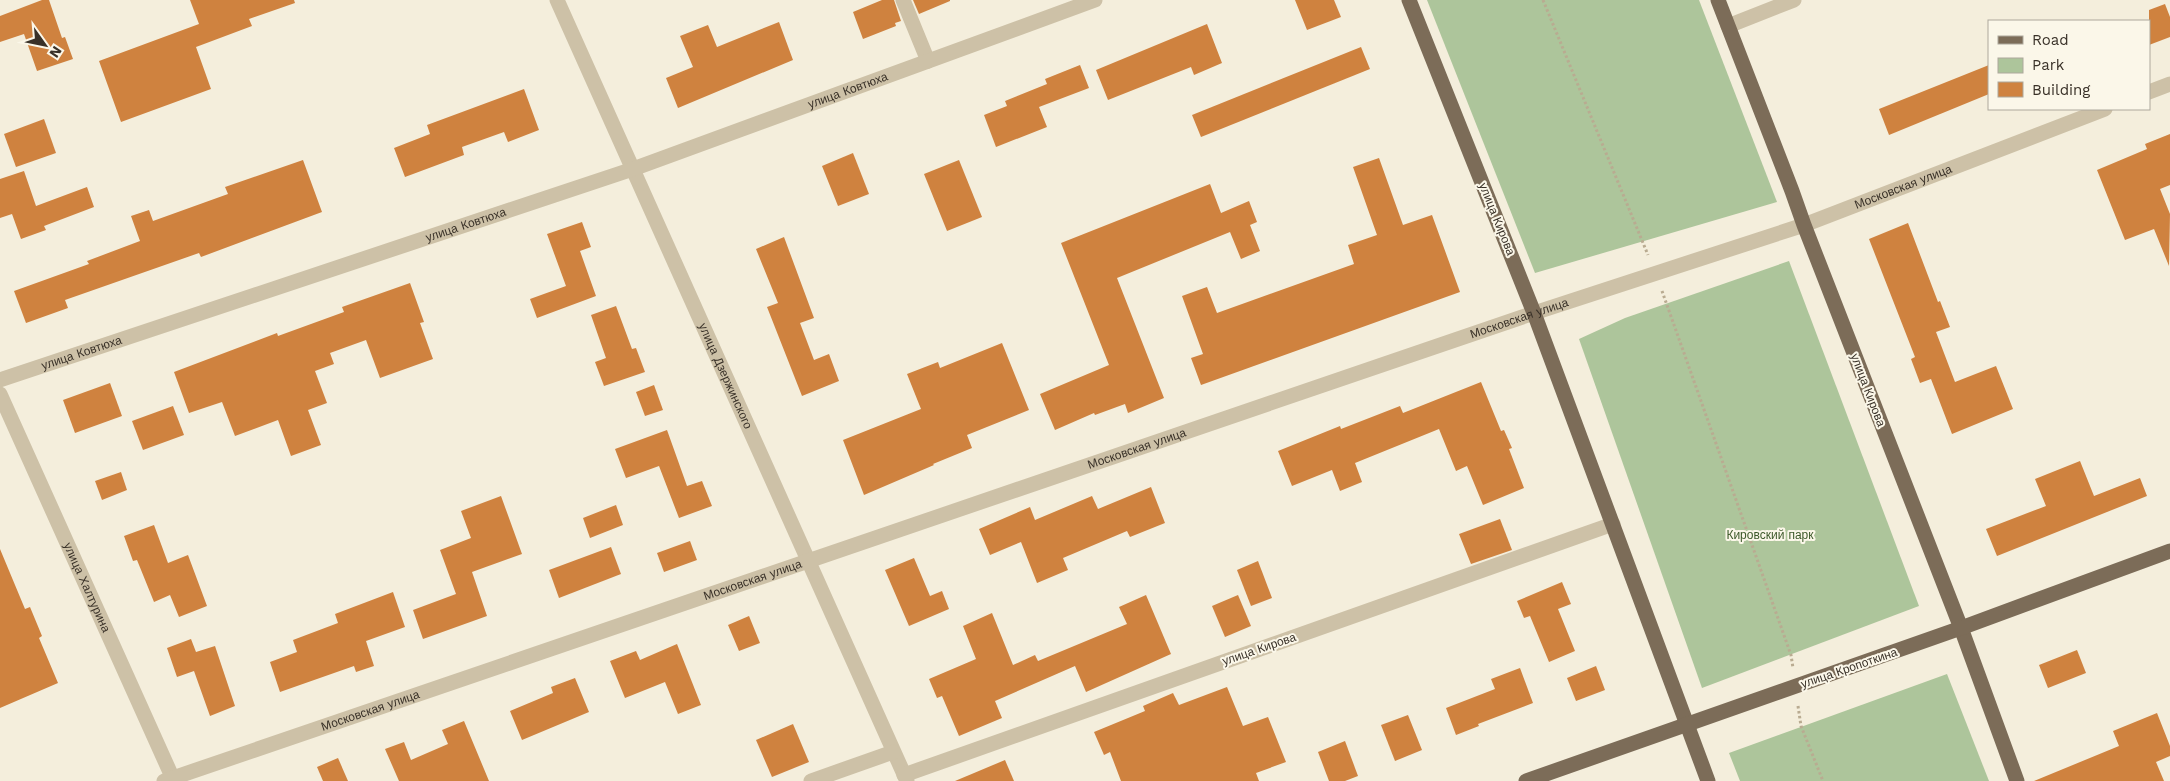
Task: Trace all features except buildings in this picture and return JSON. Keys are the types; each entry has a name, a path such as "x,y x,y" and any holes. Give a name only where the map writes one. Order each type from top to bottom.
{"main road":[{"name":"улица Кирова","path":"1409,0 1534,313 1708,781"},
{"name":"улица Кирова","path":"1718,0 1789,182 1804,226 1962,628 2017,781"},
{"name":"улица Кропоткина","path":"1526,781 1962,628 2170,551"}],"street":[{"name":"улица Дзержинского","path":"557,0 905,778"},
{"path":"903,0 928,61"},
{"name":"улица Ковтюха","path":"0,380 633,169 1095,0"},
{"path":"1728,26 1794,0"},
{"path":"2150,92 2170,84"},
{"name":"Московская улица","path":"170,780 1534,313 1804,226 2102,110"},
{"name":"улица Халтурина","path":"0,394 170,780"},
{"name":"улица Кирова","path":"905,778 1613,524"},
{"path":"811,781 893,752"}],"path":[{"path":"1543,0 1655,273 1791,655"},
{"path":"1801,726 1823,781"}],"green space":[{"path":"1427,0 1699,0 1777,202 1535,273"},
{"name":"Кировский парк","path":"1789,261 1919,606 1702,688 1579,339 1625,318"},
{"path":"1947,674 1989,781 1740,781 1729,753"}]}
